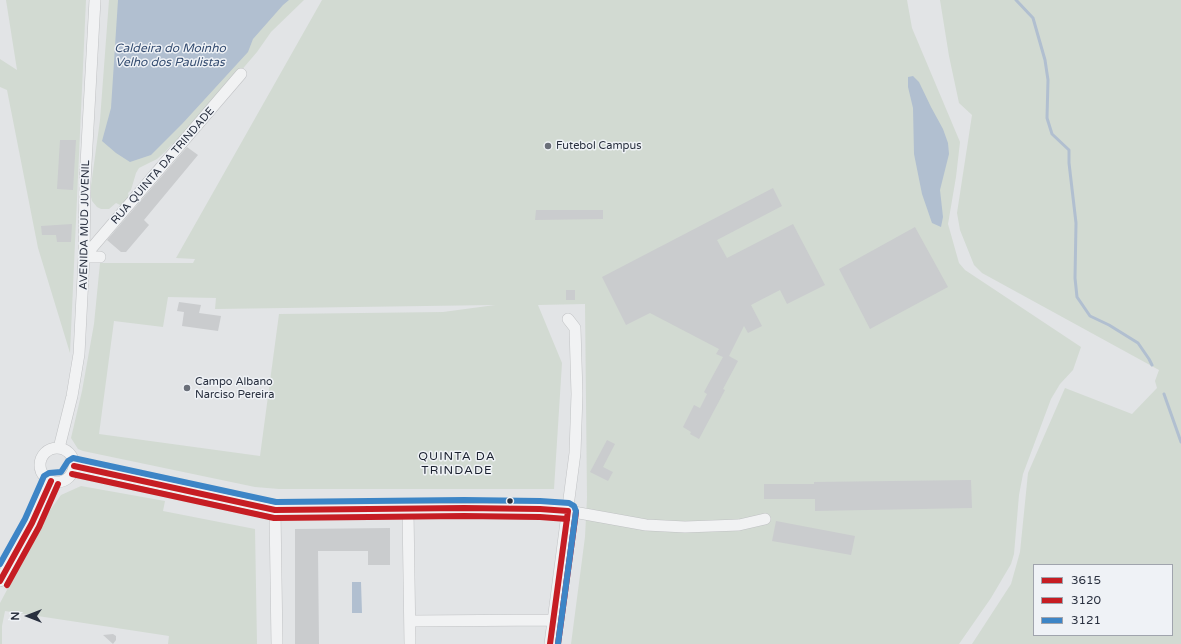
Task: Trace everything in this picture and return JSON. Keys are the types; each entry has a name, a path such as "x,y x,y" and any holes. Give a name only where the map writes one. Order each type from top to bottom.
{"street":[{"name":"AVENIDA MUD JUVENIL","path":"59,448 72,396 79,354 84,257 85,182 95,0"},
{"name":"RUA QUINTA DA TRINDADE","path":"84,257 241,74"},
{"path":"84,257 100,258"},
{"path":"550,644 575,452 577,394 575,328 568,319"},
{"path":"59,448 64,449 71,456 74,466 70,476 61,481 51,481 42,474 40,469 41,458 48,450 59,448"},
{"path":"74,466 275,510 408,510 464,508 532,509 568,511 646,525 685,526 739,525 765,519"},
{"path":"0,581 32,523 51,481"},
{"path":"275,510 277,644"},
{"path":"408,510 410,644"},
{"path":"410,620 552,620"}],"shaded area":[{"path":"6,0 86,0 70,353 38,248 7,90 0,87 0,59 17,70"},
{"name":"Caldeira do Moinho Velho dos Paulistas","path":"109,0 304,0 271,32 257,52 179,143 172,144 157,159 139,168 131,190 128,193 129,197 122,206 116,203 109,209 101,209 92,201 90,193 100,120"},
{"path":"322,0 907,0 912,28 960,142 948,224 959,263 965,270 1081,347 1073,370 1060,384 1051,399 1023,474 1019,495 1014,554 1011,564 991,598 959,644 571,644 585,537 587,498 585,304 538,305 562,363 554,489 279,489 255,487 83,451 78,449 71,438 82,391 94,324 100,263 193,263 195,259 176,258","holes":["168,297 216,298 215,309 495,305 443,312 279,314 260,456 99,434 114,321 163,327"]},
{"path":"940,0 1181,0 1181,644 972,644 1011,584 1020,552 1028,473 1065,388 1132,414 1157,388 1155,381 1159,370 982,273 974,265 960,230 957,213 972,115 959,103 949,56"},
{"path":"81,486 165,501 163,511 255,529 257,644 168,644 169,636 5,611 2,626 2,644 0,644 0,603 48,513 61,495"}],"water":[{"name":"Caldeira do Moinho Velho dos Paulistas","path":"118,0 289,0 253,39 248,52 182,124 151,155 130,162 102,141 111,108"},
{"path":"913,76 919,82 943,129 948,143 949,154 940,190 943,217 941,227 932,223 922,194 914,154 913,108 908,87 908,77"},
{"path":"352,582 361,582 362,613 352,613"}],"building":[{"path":"60,140 76,140 73,190 57,189"},
{"path":"187,147 198,155 144,220 149,225 126,252 121,252 107,240"},
{"path":"773,188 782,206 717,240 727,258 793,224 825,285 787,304 780,290 751,305 762,326 748,333 744,326 729,356 738,361 723,389 725,390 699,439 690,434 691,432 683,427 694,405 700,408 707,394 704,392 723,357 716,354 719,349 650,313 626,325 602,277"},
{"path":"536,210 603,210 603,219 535,220"},
{"path":"72,224 71,242 57,242 56,235 42,235 41,226"},
{"path":"915,227 948,287 870,329 839,269"},
{"path":"566,290 575,290 575,300 566,300"},
{"path":"179,302 201,305 199,313 221,316 218,331 182,326 184,312 177,311"},
{"path":"607,440 615,444 603,467 613,472 608,481 590,472"},
{"path":"971,480 972,508 815,511 815,499 764,499 764,484"},
{"path":"776,521 855,536 851,555 772,541"},
{"path":"390,528 390,565 368,565 368,551 318,551 319,644 295,644 295,529"},
{"path":"113,634 116,636 116,640 113,644 103,635"}],"waterway":[{"path":"1016,0 1033,18 1045,60 1048,80 1047,118 1052,134 1069,150 1069,163 1076,223 1075,278 1077,297 1090,316 1109,325 1138,343 1152,365"},
{"path":"1164,394 1181,442"}],"transit line":[{"name":"3121","path":"0,564 25,519 44,476 49,473 61,472 68,461 73,458 276,502 464,500 569,503 574,506 576,511 558,644"},
{"name":"3615","path":"74,466 275,510 464,508 568,511"},
{"name":"3120","path":"72,474 274,518 464,516 540,517 567,519"},
{"name":"3615","path":"0,581 32,523 51,481"},
{"name":"3120","path":"7,585 39,527 58,484"},
{"name":"3615","path":"550,644 568,511"},
{"name":"3120","path":"558,644 576,512"}],"place":[{"name":"Futebol Campus","path":"548,146"},
{"name":"Campo Albano Narciso Pereira","path":"187,388"}],"district":[{"name":"QUINTA DA TRINDADE","path":"457,464"}]}
